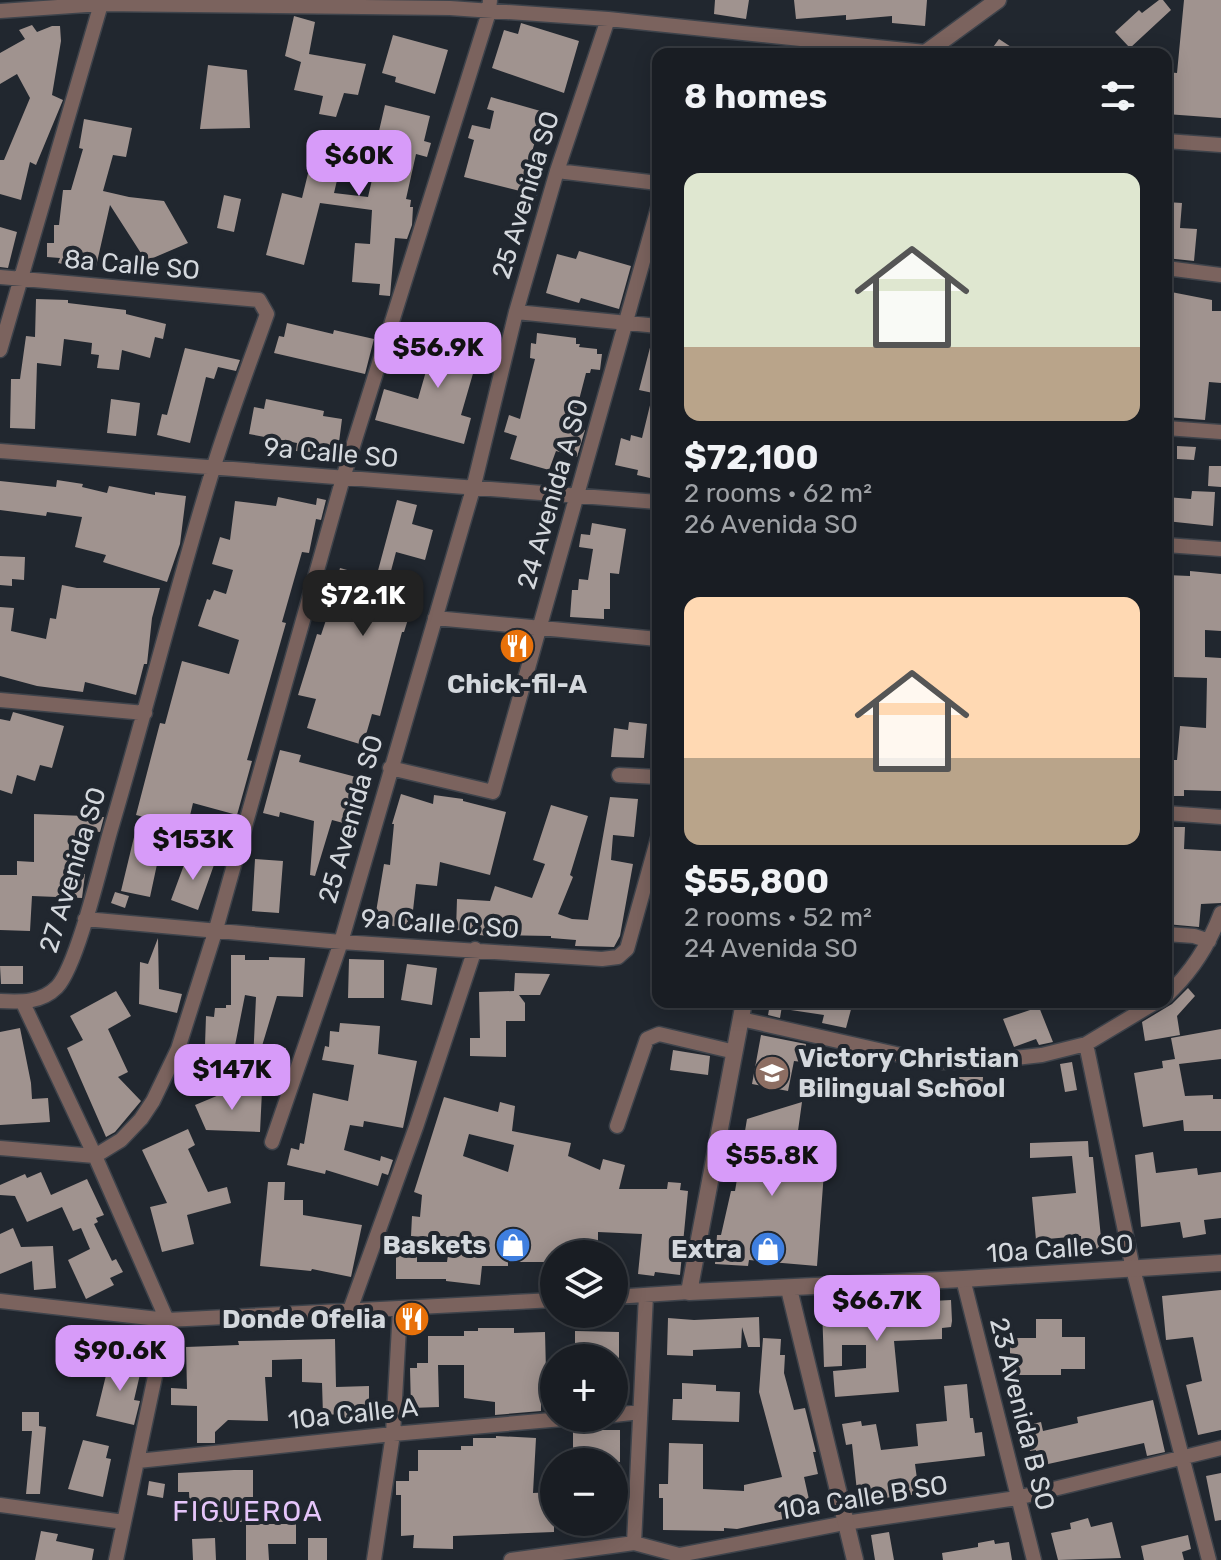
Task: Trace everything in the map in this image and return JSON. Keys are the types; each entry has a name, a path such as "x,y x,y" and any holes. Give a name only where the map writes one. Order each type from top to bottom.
{"street":[{"path":"931,48 998,0"},
{"path":"0,11 101,4 450,4 878,48"},
{"path":"0,350 101,4"},
{"path":"0,1148 95,1156 121,1140 153,1101 178,1049 216,929 343,478 489,6"},
{"name":"25 Avenida SO","path":"272,1142 341,942 473,489 516,312 557,171 608,19"},
{"path":"1172,141 1221,145"},
{"path":"557,171 652,182"},
{"name":"24 Avenida A SO","path":"390,768 493,792 652,230"},
{"path":"1172,269 1221,275"},
{"name":"8a Calle SO","path":"0,277 259,300"},
{"name":"27 Avenida SO","path":"23,1003 42,997 57,986 66,973 85,919 214,468 267,314 259,300"},
{"path":"516,312 652,326"},
{"path":"1172,428 1221,432"},
{"name":"9a Calle SO","path":"0,451 652,501"},
{"path":"1172,545 1221,549"},
{"path":"435,618 652,638"},
{"path":"0,700 145,713"},
{"path":"619,775 652,777"},
{"path":"1172,813 1221,817"},
{"name":"9a Calle C SO","path":"85,919 341,942 602,959 618,957 627,949 652,859"},
{"path":"1172,991 1187,977 1209,941 1221,913"},
{"path":"1172,934 1209,941"},
{"path":"350,1310 416,1127 475,949"},
{"path":"0,1001 23,1003 167,1320 116,1560"},
{"path":"689,1292 743,1008"},
{"path":"741,1019 942,1062 1042,1055 1086,1044 1146,1008"},
{"path":"617,1126 647,1039 653,1035 735,1052"},
{"path":"1086,1044 1133,1269 1209,1560"},
{"name":"10a Calle SO","path":"628,1296 1221,1263"},
{"name":"23 Avenida B SO","path":"963,1279 1034,1560"},
{"path":"789,1289 855,1560"},
{"path":"634,1543 646,1295"},
{"path":"0,1301 167,1320 540,1301"},
{"path":"374,1560 393,1434 400,1309"},
{"path":"628,1413 640,1412"},
{"name":"10a Calle A","path":"138,1461 540,1421"},
{"name":"10a Calle B SO","path":"511,1560 634,1543 680,1557 845,1523 1017,1498 1221,1448"},
{"path":"0,1505 124,1522"}],"water":[{"path":"533,170 544,173 537,196 526,192"}],"building":[{"path":"715,0 749,0 746,19 714,14"},
{"path":"794,0 927,0 925,26 892,23 892,16 846,20 846,15 796,19"},
{"path":"1163,0 1171,10 1130,48 1115,32 1139,10 1142,13"},
{"path":"1184,0 1221,0 1221,118 1172,114 1172,73 1177,73"},
{"path":"294,16 315,22 309,54 366,64 358,95 344,93 336,117 319,114 323,96 294,90 301,62 285,56"},
{"path":"521,23 579,41 564,93 492,68 504,30 518,34"},
{"path":"32,25 37,32 60,26 61,41 52,95 63,100 36,165 30,162 21,200 0,194 0,160 4,160 30,98 17,74 0,84 0,53 25,39 19,30"},
{"path":"393,35 448,50 435,94 395,82 396,77 382,73"},
{"path":"999,39 1013,48 992,48"},
{"path":"208,65 247,70 250,128 200,129"},
{"path":"491,97 544,112 520,191 464,177 474,140 468,138 472,125 490,129 494,111 487,109"},
{"path":"385,105 430,116 424,141 431,143 427,157 416,154 406,199 411,200 410,207 413,207 412,225 407,239 395,238 390,296 379,295 380,284 352,282 355,243 370,244 372,210 320,203 304,265 266,255 282,193 302,198 315,145 344,151 334,193 368,197 377,158 349,153 351,140 376,144"},
{"path":"84,119 132,128 126,157 113,155 103,191 164,201 188,243 146,261 110,205 95,271 58,263 60,258 47,257 47,243 54,243 54,225 59,225 63,190 71,190 83,149 79,148"},
{"path":"224,195 241,199 234,232 217,228"},
{"path":"1172,202 1182,203 1180,228 1197,229 1194,261 1172,259"},
{"path":"0,227 17,232 8,268 0,267"},
{"path":"579,251 631,266 619,309 581,298 579,303 546,293 557,254 576,259"},
{"path":"1172,292 1212,300 1212,311 1221,311 1221,383 1209,382 1205,420 1172,417"},
{"path":"36,299 68,300 68,303 126,310 126,314 166,324 163,339 155,337 150,358 122,350 119,370 97,368 99,355 91,354 92,343 64,339 61,366 37,363 35,429 10,428 11,379 20,379 26,336 35,337"},
{"path":"287,323 333,334 334,330 374,339 365,374 274,353 279,336 284,337"},
{"path":"439,326 483,339 461,415 471,418 464,444 375,420 384,389 418,399"},
{"path":"537,333 576,338 579,347 597,349 597,354 602,354 600,370 591,369 590,373 586,373 572,427 585,430 577,457 556,451 549,470 510,459 517,436 504,432 509,415 520,419 535,359 530,358 531,343 536,344"},
{"path":"652,340 652,393 639,390"},
{"path":"185,348 240,360 236,371 218,367 214,379 206,377 190,443 157,435 162,414 167,415"},
{"path":"652,397 650,478 637,475 638,470 615,465 621,438 630,441 631,435 642,438"},
{"path":"111,399 140,403 136,436 107,433"},
{"path":"266,399 324,411 323,416 342,419 338,450 311,446 310,452 296,451 297,443 249,434 254,407 264,409"},
{"path":"1177,446 1196,447 1194,460 1177,459"},
{"path":"1209,466 1221,466 1221,487 1208,486"},
{"path":"57,480 83,484 82,487 107,493 109,486 155,495 155,492 186,496 180,544 167,582 103,562 106,555 75,547 82,517 0,510 0,481 56,487"},
{"path":"1192,491 1215,492 1213,526 1172,522 1172,497 1191,499"},
{"path":"278,497 316,505 317,498 326,500 321,520 316,519 309,553 302,552 282,622 286,623 247,760 252,761 237,815 193,803 187,828 136,815 160,723 165,724 182,661 229,674 239,640 198,626 207,599 210,600 214,590 226,594 233,570 212,564 220,537 230,540 235,501 276,506"},
{"path":"397,500 417,505 412,524 433,530 425,560 396,552 388,582 417,591 402,632 380,716 372,714 363,745 307,728 316,699 298,695 317,634 321,635 327,617 340,568 376,578"},
{"path":"592,523 626,529 619,574 610,573 610,609 604,609 604,619 570,617 572,590 578,590 579,579 588,580 593,549 579,547 581,534 590,535"},
{"path":"0,556 25,557 24,580 12,579 12,586 0,585"},
{"path":"1190,571 1221,574 1221,631 1205,630 1205,657 1221,658 1221,791 1184,790 1184,796 1172,796 1172,760 1177,760 1180,726 1206,728 1207,678 1174,677 1172,575 1190,576"},
{"path":"62,585 77,588 160,588 152,618 147,664 144,664 136,695 85,682 83,692 37,686 0,676 0,607 14,608 11,631 46,639 50,618 56,619"},
{"path":"13,712 64,726 52,768 40,765 35,781 17,775 12,794 0,790 0,719 10,721"},
{"path":"629,722 647,724 644,758 611,757 614,728 628,730"},
{"path":"280,750 301,755 299,762 360,778 347,824 332,820 315,876 310,875 314,821 280,812 279,817 263,813"},
{"path":"401,794 433,804 434,795 463,799 506,812 490,875 440,862 437,886 416,884 411,928 374,924 384,864 390,865 392,824"},
{"path":"92,797 103,801 97,817 104,817 100,832 92,831 88,844 69,843 68,874 85,874 82,898 32,896 30,931 0,930 0,875 17,875 17,861 34,862 34,814 85,816"},
{"path":"610,797 638,799 634,837 613,835 611,860 633,864 620,936 614,947 575,946 576,940 551,936 500,937 479,935 479,931 456,930 457,899 490,901 495,886 532,898 545,864 533,860 551,805 588,816 570,875 573,877 558,914 588,920"},
{"path":"1172,827 1185,827 1184,849 1221,851 1221,903 1201,904 1199,927 1172,925"},
{"path":"135,833 167,844 163,856 159,855 150,897 121,891"},
{"path":"188,854 215,862 198,910 171,900"},
{"path":"255,859 283,861 279,913 252,911"},
{"path":"115,892 129,896 125,908 111,903"},
{"path":"158,938 159,989 182,994 177,1013 139,1004 140,962 148,964"},
{"path":"231,955 245,955 245,960 305,958 303,997 277,996 262,1046 286,1048 285,1060 280,1059 280,1072 273,1071 272,1084 252,1083 256,997 245,995 227,1086 194,1080 201,1044 205,1045 206,1016 214,1017 215,1008 231,1005"},
{"path":"349,959 384,960 384,998 348,998"},
{"path":"407,964 437,968 432,1005 401,1000"},
{"path":"0,966 23,966 23,984 1,984"},
{"path":"515,973 550,974 540,995 519,995 525,1003 525,1021 506,1021 506,1057 470,1056 470,1038 480,1038 479,992 514,991"},
{"path":"1188,988 1195,996 1177,1016 1180,1035 1145,1041 1142,1022 1165,1008 1172,1008 1172,1004"},
{"path":"116,991 131,1016 108,1029 128,1072 118,1077 141,1101 115,1132 106,1137 67,1048 83,1040 70,1016"},
{"path":"769,1008 782,1008 780,1018 768,1015"},
{"path":"851,1008 846,1028 822,1023 824,1015 784,1009"},
{"path":"1039,1008 1053,1042 1039,1045 1036,1039 1014,1047 1003,1019"},
{"path":"340,1023 380,1026 378,1054 417,1061 403,1128 364,1121 363,1127 350,1125 344,1150 380,1161 381,1156 393,1160 388,1175 382,1173 378,1186 326,1170 325,1174 287,1165 291,1148 299,1150 300,1143 304,1144 313,1093 348,1101 354,1065 322,1060 325,1046 329,1047 330,1031 339,1032"},
{"path":"20,1028 32,1099 48,1098 50,1122 0,1125 0,1032"},
{"path":"1221,1029 1221,1059 1179,1064 1185,1096 1213,1095 1213,1099 1221,1099 1221,1131 1184,1131 1183,1120 1143,1127 1134,1073 1163,1068 1162,1061 1175,1059 1171,1038"},
{"name":"Victory Christian Bilingual School","path":"761,1035 806,1044 802,1062 794,1061 788,1091 752,1084"},
{"path":"673,1050 710,1056 708,1075 670,1070"},
{"path":"1072,1062 1077,1090 1065,1092 1060,1064"},
{"path":"955,1077 983,1077 982,1094 955,1094"},
{"path":"231,1090 262,1091 260,1132 206,1130 195,1105"},
{"path":"444,1097 498,1112 500,1102 515,1106 512,1131 571,1143 568,1156 600,1170 603,1159 625,1165 619,1189 667,1189 668,1182 681,1183 680,1190 688,1191 680,1275 655,1272 654,1276 638,1274 642,1234 598,1232 598,1240 540,1240 540,1262 482,1266 480,1285 446,1279 396,1279 396,1247 402,1247 402,1243 417,1243 417,1262 447,1262 450,1239 411,1236 412,1216 420,1217 422,1195 414,1192","holes":["469,1134 514,1145 508,1172 463,1156"]},
{"path":"802,1102 791,1181 824,1172 817,1266 749,1260 748,1266 715,1264 717,1235 721,1235 731,1191 735,1191 747,1119"},
{"path":"188,1129 195,1145 188,1149 208,1192 227,1187 231,1203 187,1215 194,1244 162,1252 150,1207 167,1203 142,1150"},
{"path":"1088,1141 1089,1157 1093,1157 1102,1248 1082,1250 1081,1236 1036,1240 1032,1197 1076,1193 1072,1156 1030,1158 1030,1143"},
{"path":"1153,1152 1156,1173 1197,1168 1198,1175 1221,1172 1221,1218 1204,1220 1206,1234 1183,1238 1180,1222 1141,1227 1135,1155"},
{"path":"41,1172 51,1195 87,1179 104,1215 96,1218 98,1222 94,1224 112,1261 116,1259 123,1272 110,1278 114,1285 86,1299 68,1260 90,1249 81,1228 73,1231 62,1207 27,1222 15,1196 0,1195 0,1185 25,1174 27,1178"},
{"path":"268,1182 285,1182 284,1200 303,1200 303,1215 362,1225 351,1277 312,1269 260,1266"},
{"path":"13,1228 21,1247 53,1246 56,1288 34,1290 32,1261 0,1274 0,1234"},
{"path":"1221,1290 1221,1430 1198,1435 1186,1385 1202,1381 1193,1337 1166,1340 1162,1296"},
{"path":"951,1300 951,1327 942,1328 942,1339 894,1341 899,1392 835,1397 833,1371 866,1368 866,1345 842,1345 842,1366 824,1367 822,1306 846,1306 846,1311 932,1308 932,1301"},
{"path":"759,1317 760,1347 748,1347 742,1327 741,1348 693,1350 693,1356 667,1355 668,1318"},
{"path":"1036,1319 1062,1319 1062,1337 1085,1337 1085,1369 1061,1369 1061,1375 1010,1375 1010,1338 1036,1338"},
{"path":"478,1328 514,1328 514,1333 545,1332 545,1344 540,1344 540,1411 495,1415 495,1402 464,1398 464,1365 438,1365 439,1407 411,1408 410,1368 417,1368 417,1363 428,1363 428,1336 464,1336 464,1331 478,1331"},
{"path":"575,1331 619,1332 619,1344 575,1344"},
{"path":"763,1338 781,1339 780,1355 785,1355 784,1373 794,1410 805,1408 818,1474 804,1477 812,1513 737,1529 724,1528 724,1531 663,1530 663,1498 659,1498 659,1484 668,1484 669,1443 703,1444 703,1489 744,1491 744,1485 782,1477 759,1392"},
{"path":"335,1339 336,1387 369,1386 369,1413 358,1414 358,1419 342,1420 342,1414 323,1415 322,1383 302,1382 302,1359 272,1360 272,1377 265,1377 268,1421 228,1420 215,1432 215,1443 197,1443 197,1406 171,1405 171,1388 187,1389 186,1347 239,1345 238,1341"},
{"path":"110,1359 132,1364 131,1367 141,1370 134,1400 140,1401 134,1425 96,1416"},
{"path":"682,1383 716,1385 716,1391 740,1392 739,1422 672,1420 673,1399 682,1399"},
{"path":"967,1384 970,1418 973,1418 975,1433 982,1432 985,1456 915,1464 919,1494 858,1501 852,1444 846,1445 842,1424 861,1421 862,1426 876,1424 881,1450 918,1446 916,1424 947,1421 944,1386"},
{"path":"1153,1400 1165,1452 1147,1456 1144,1443 1039,1466 1036,1450 1030,1451 1027,1438 1022,1439 1019,1427 1041,1422 1043,1431 1078,1423 1077,1417"},
{"path":"22,1412 39,1412 39,1426 46,1427 40,1494 26,1494 32,1431 22,1431"},
{"path":"573,1432 620,1432 620,1448 573,1448"},
{"path":"473,1438 536,1438 533,1493 540,1493 540,1533 453,1536 453,1549 413,1548 414,1535 401,1536 401,1495 396,1495 396,1481 409,1481 409,1471 418,1471 418,1450 461,1450 461,1446 473,1446"},
{"path":"83,1440 109,1446 106,1458 111,1459 103,1497 68,1489"},
{"path":"253,1470 253,1522 207,1522 207,1513 190,1513 189,1492 178,1492 178,1473"},
{"path":"1221,1473 1221,1520 1215,1521 1206,1476"},
{"path":"149,1481 165,1484 163,1498 147,1495"},
{"path":"1088,1518 1091,1527 1112,1522 1121,1558 1058,1560 1051,1533 1071,1529 1070,1523"},
{"path":"246,1524 296,1524 296,1544 268,1544 269,1560 246,1560"},
{"path":"41,1531 58,1534 56,1541 94,1549 92,1560 35,1560"},
{"path":"889,1532 894,1560 875,1560 871,1535"},
{"path":"1188,1535 1191,1549 1182,1552 1184,1560 1144,1560 1141,1546"},
{"path":"215,1538 216,1560 193,1560 192,1539"},
{"path":"308,1538 327,1538 327,1560 308,1560"},
{"path":"994,1540 995,1544 1009,1542 1012,1560 943,1560 942,1553 978,1547 978,1543"}],"place":[{"name":"Chick-fil-A","path":"517,646"},
{"name":"Victory Christian Bilingual School","path":"772,1073"},
{"name":"Baskets","path":"513,1245"},
{"name":"Extra","path":"768,1249"},
{"name":"Donde Ofelia","path":"412,1319"}],"district":[{"name":"FIGUEROA","path":"248,1511"}]}
